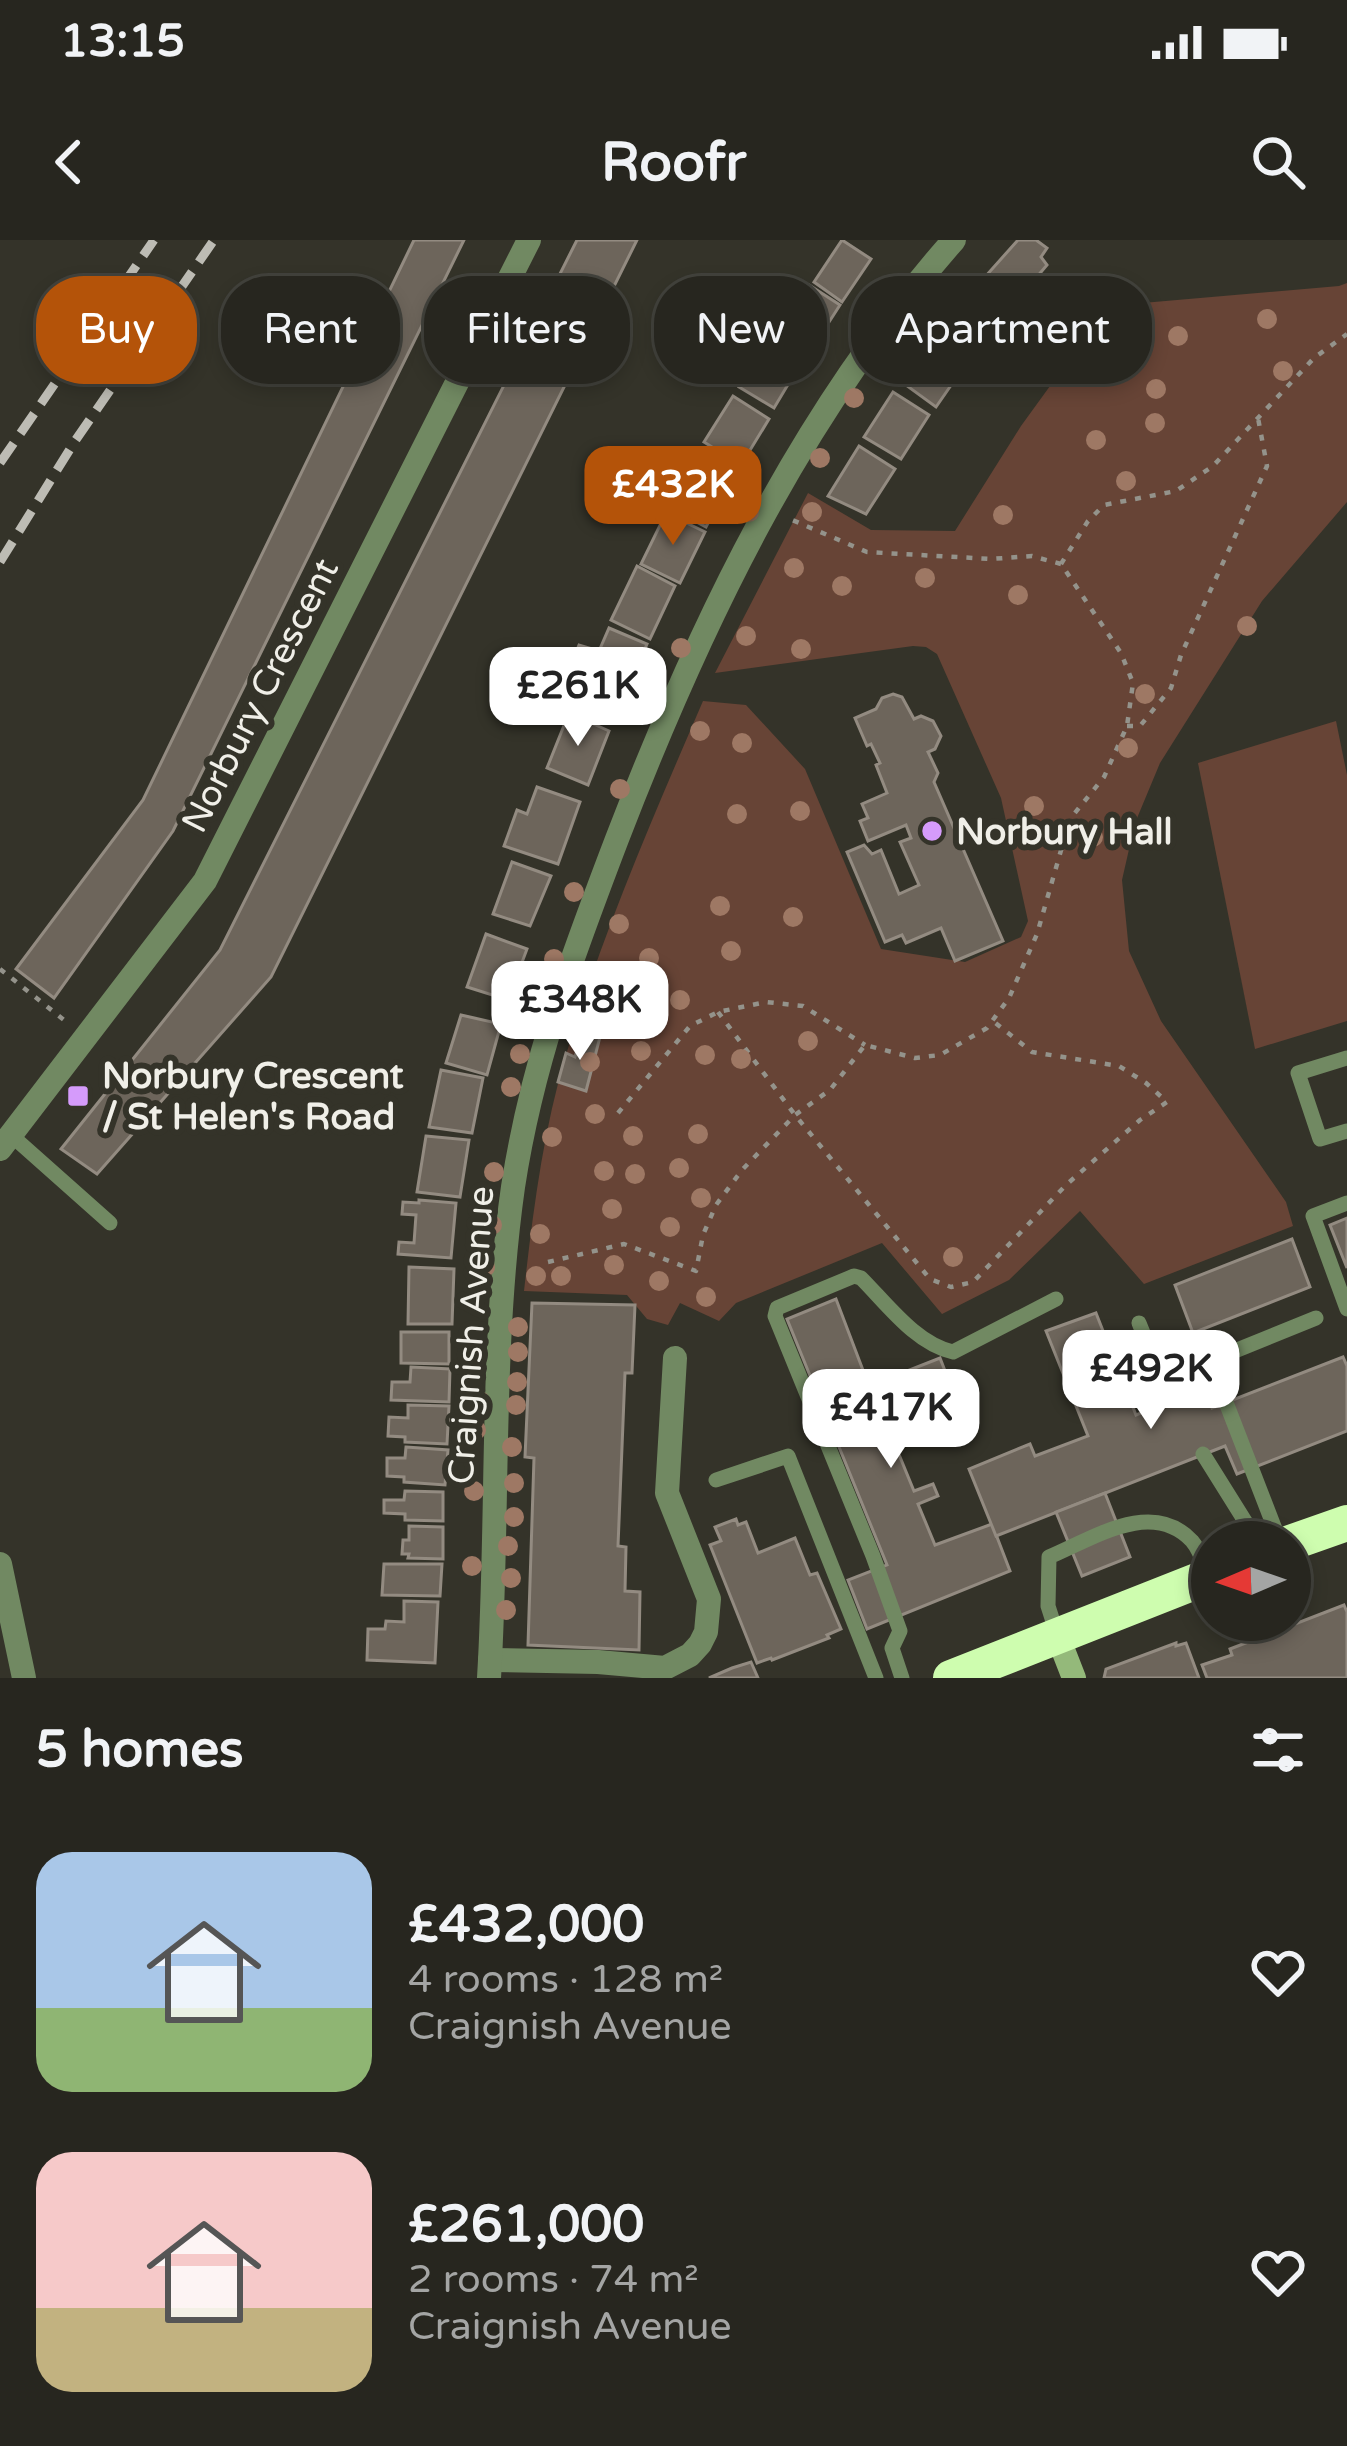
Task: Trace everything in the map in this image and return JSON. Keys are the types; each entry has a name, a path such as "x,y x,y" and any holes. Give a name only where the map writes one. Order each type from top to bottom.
{"highway":[{"path":"1311,1535 1347,1522"},
{"path":"951,1678 1191,1583"}],"street":[{"name":"Norbury Crescent","path":"5,1142 205,881 529,240"},
{"name":"Craignish Avenue","path":"489,1669 503,1267 525,1116 564,976 663,722 778,488 903,298 951,241"},
{"path":"489,1669 598,1662 665,1667 690,1655 700,1644 710,1599 667,1493 675,1358"},
{"path":"0,1564 24,1678"},
{"path":"1058,1637 1074,1678"}],"lane":[{"path":"1347,1058 1298,1072 1320,1139 1347,1131"},
{"path":"5,1142 110,1222"},
{"path":"1347,1203 1313,1216 1347,1310"},
{"path":"902,1678 892,1648 900,1631 775,1316 777,1308 854,1276 923,1339 937,1349 953,1352 1056,1299"},
{"path":"1272,1521 1210,1361 1316,1318"},
{"path":"1139,1323 1161,1377 1180,1398"},
{"path":"1203,1454 1245,1521"},
{"path":"716,1480 788,1456 877,1678"},
{"path":"1058,1637 1048,1606 1049,1557 1138,1520 1173,1526 1191,1540"}],"path":[{"path":"1061,564 1104,505 1176,490 1213,466 1314,358 1347,334"},
{"path":"1127,726 1140,726 1171,688 1208,592 1249,512 1267,466 1258,418"},
{"path":"618,1113 690,1026 718,1012 766,1003 803,1006 865,1045 915,1058 940,1055 987,1028 1009,998 1037,934 1070,819 1104,777 1127,726 1133,683 1121,653 1061,564 1032,556 991,560 867,552 787,517"},
{"path":"0,969 87,1038"},
{"path":"718,1012 930,1280 951,1287 973,1282 1066,1185 1167,1102 1119,1066 1033,1052 993,1021"},
{"path":"548,1262 624,1244 696,1271 716,1204 796,1115 830,1090 865,1045"}],"shaded area":[{"path":"1347,283 1347,502 1262,601 1160,763 1135,823 1122,880 1129,951 1161,1021 1286,1202 1293,1226 1144,1284 1080,1211 1009,1280 942,1314 882,1243 736,1303 719,1321 680,1303 668,1325 647,1319 627,1295 524,1291 545,1142 566,1055 612,920 703,701 746,705 805,769 881,949 965,962 1021,937 1028,921 1001,798 937,654 913,646 715,673 808,493 871,530 955,531 1051,384 1152,384 1152,302"},
{"path":"1336,721 1347,775 1347,1021 1255,1049 1198,763"}],"building":[{"path":"414,240 464,240 446,276 424,276 424,321 400,370 400,276"},
{"path":"577,240 637,240 619,276 559,276"},
{"path":"842,240 871,259 860,276 851,276 851,289 842,302 827,291 827,276 818,276"},
{"path":"1018,240 1036,240 1047,248 1041,257 1047,265 1038,276 986,276"},
{"path":"827,297 840,305 827,325"},
{"path":"344,384 393,384 173,831 54,998 16,969 143,800"},
{"path":"505,384 565,384 271,977 97,1174 61,1149 220,950"},
{"path":"741,384 788,384 774,408"},
{"path":"904,384 952,384 936,407"},
{"path":"893,392 929,415 901,459 864,437"},
{"path":"733,396 769,419 741,465 704,442"},
{"path":"859,446 895,469 866,514 828,496"},
{"path":"696,457 733,477 706,527 668,507 671,502 658,495 663,487 676,495"},
{"path":"666,513 705,532 680,583 641,564"},
{"path":"637,566 675,586 650,639 611,620"},
{"path":"609,628 647,644 613,720 557,699 579,645 599,651"},
{"name":"Norbury Hall","path":"902,697 914,719 921,716 933,721 941,736 928,752 938,773 934,782 1003,941 955,961 941,928 906,943 902,935 885,942 847,852 864,845 872,854 881,850 899,894 919,885 900,842 911,838 906,825 868,841 860,821 868,818 862,804 887,793 876,765 880,763 855,718 876,709 882,698"},
{"path":"569,713 609,731 588,785 547,768"},
{"path":"537,787 580,802 558,864 504,846 517,810 527,814"},
{"path":"512,862 551,876 530,926 493,914"},
{"path":"486,934 527,949 508,1000 467,987"},
{"path":"461,1015 501,1024 487,1075 446,1063"},
{"path":"582,1033 600,1037 586,1091 558,1082 566,1053 575,1057"},
{"path":"441,1070 483,1078 472,1133 429,1127"},
{"path":"426,1136 469,1140 460,1197 417,1192"},
{"path":"403,1202 456,1203 451,1258 398,1254 399,1242 414,1243 416,1215 402,1214"},
{"path":"1347,1218 1347,1268 1330,1225"},
{"path":"1292,1239 1310,1287 1193,1333 1175,1285"},
{"path":"409,1267 454,1269 452,1324 408,1324"},
{"path":"836,1299 869,1386 940,1358 959,1407 944,1413 949,1424 931,1432 926,1421 891,1435 914,1491 933,1484 938,1496 918,1504 935,1545 992,1524 1010,1571 867,1629 848,1580 887,1565 787,1319"},
{"path":"532,1303 635,1305 632,1373 625,1373 618,1546 626,1547 625,1591 640,1592 639,1650 528,1645 534,1458 525,1457"},
{"path":"1096,1313 1136,1415 1204,1388 1212,1408 1343,1357 1347,1431 1237,1474 1225,1446 996,1536 969,1469 1030,1444 1035,1456 1088,1436 1046,1331"},
{"path":"401,1332 449,1332 449,1364 401,1363"},
{"path":"411,1367 450,1369 449,1402 391,1400 392,1382 410,1382"},
{"path":"408,1405 449,1406 447,1444 405,1442 405,1437 388,1436 389,1417 408,1418"},
{"path":"406,1447 448,1450 445,1485 387,1476 387,1458 405,1458"},
{"path":"405,1491 443,1492 443,1521 405,1520 405,1514 384,1513 384,1500 404,1500"},
{"path":"1105,1493 1130,1557 1082,1576 1056,1512"},
{"path":"736,1519 738,1525 746,1522 758,1553 795,1538 810,1575 817,1573 841,1629 829,1638 757,1663 710,1545 721,1541 715,1527"},
{"path":"409,1526 443,1527 443,1559 402,1554"},
{"path":"384,1564 442,1564 440,1596 382,1595"},
{"path":"404,1601 438,1602 435,1663 367,1660 368,1629 385,1629 386,1621 404,1622"},
{"path":"1344,1605 1347,1678 1207,1678 1202,1665 1232,1655 1230,1649 1251,1641 1311,1641 1311,1618"},
{"path":"1186,1643 1199,1678 1104,1678 1106,1669"},
{"path":"751,1662 758,1678 709,1678 732,1668"}],"railway":[{"path":"0,463 154,240"},
{"path":"0,562 75,441 214,240"}],"place":[{"name":"Norbury Hall","path":"932,831"},
{"name":"Norbury Crescent / St Helen's Road","path":"78,1096"}]}
